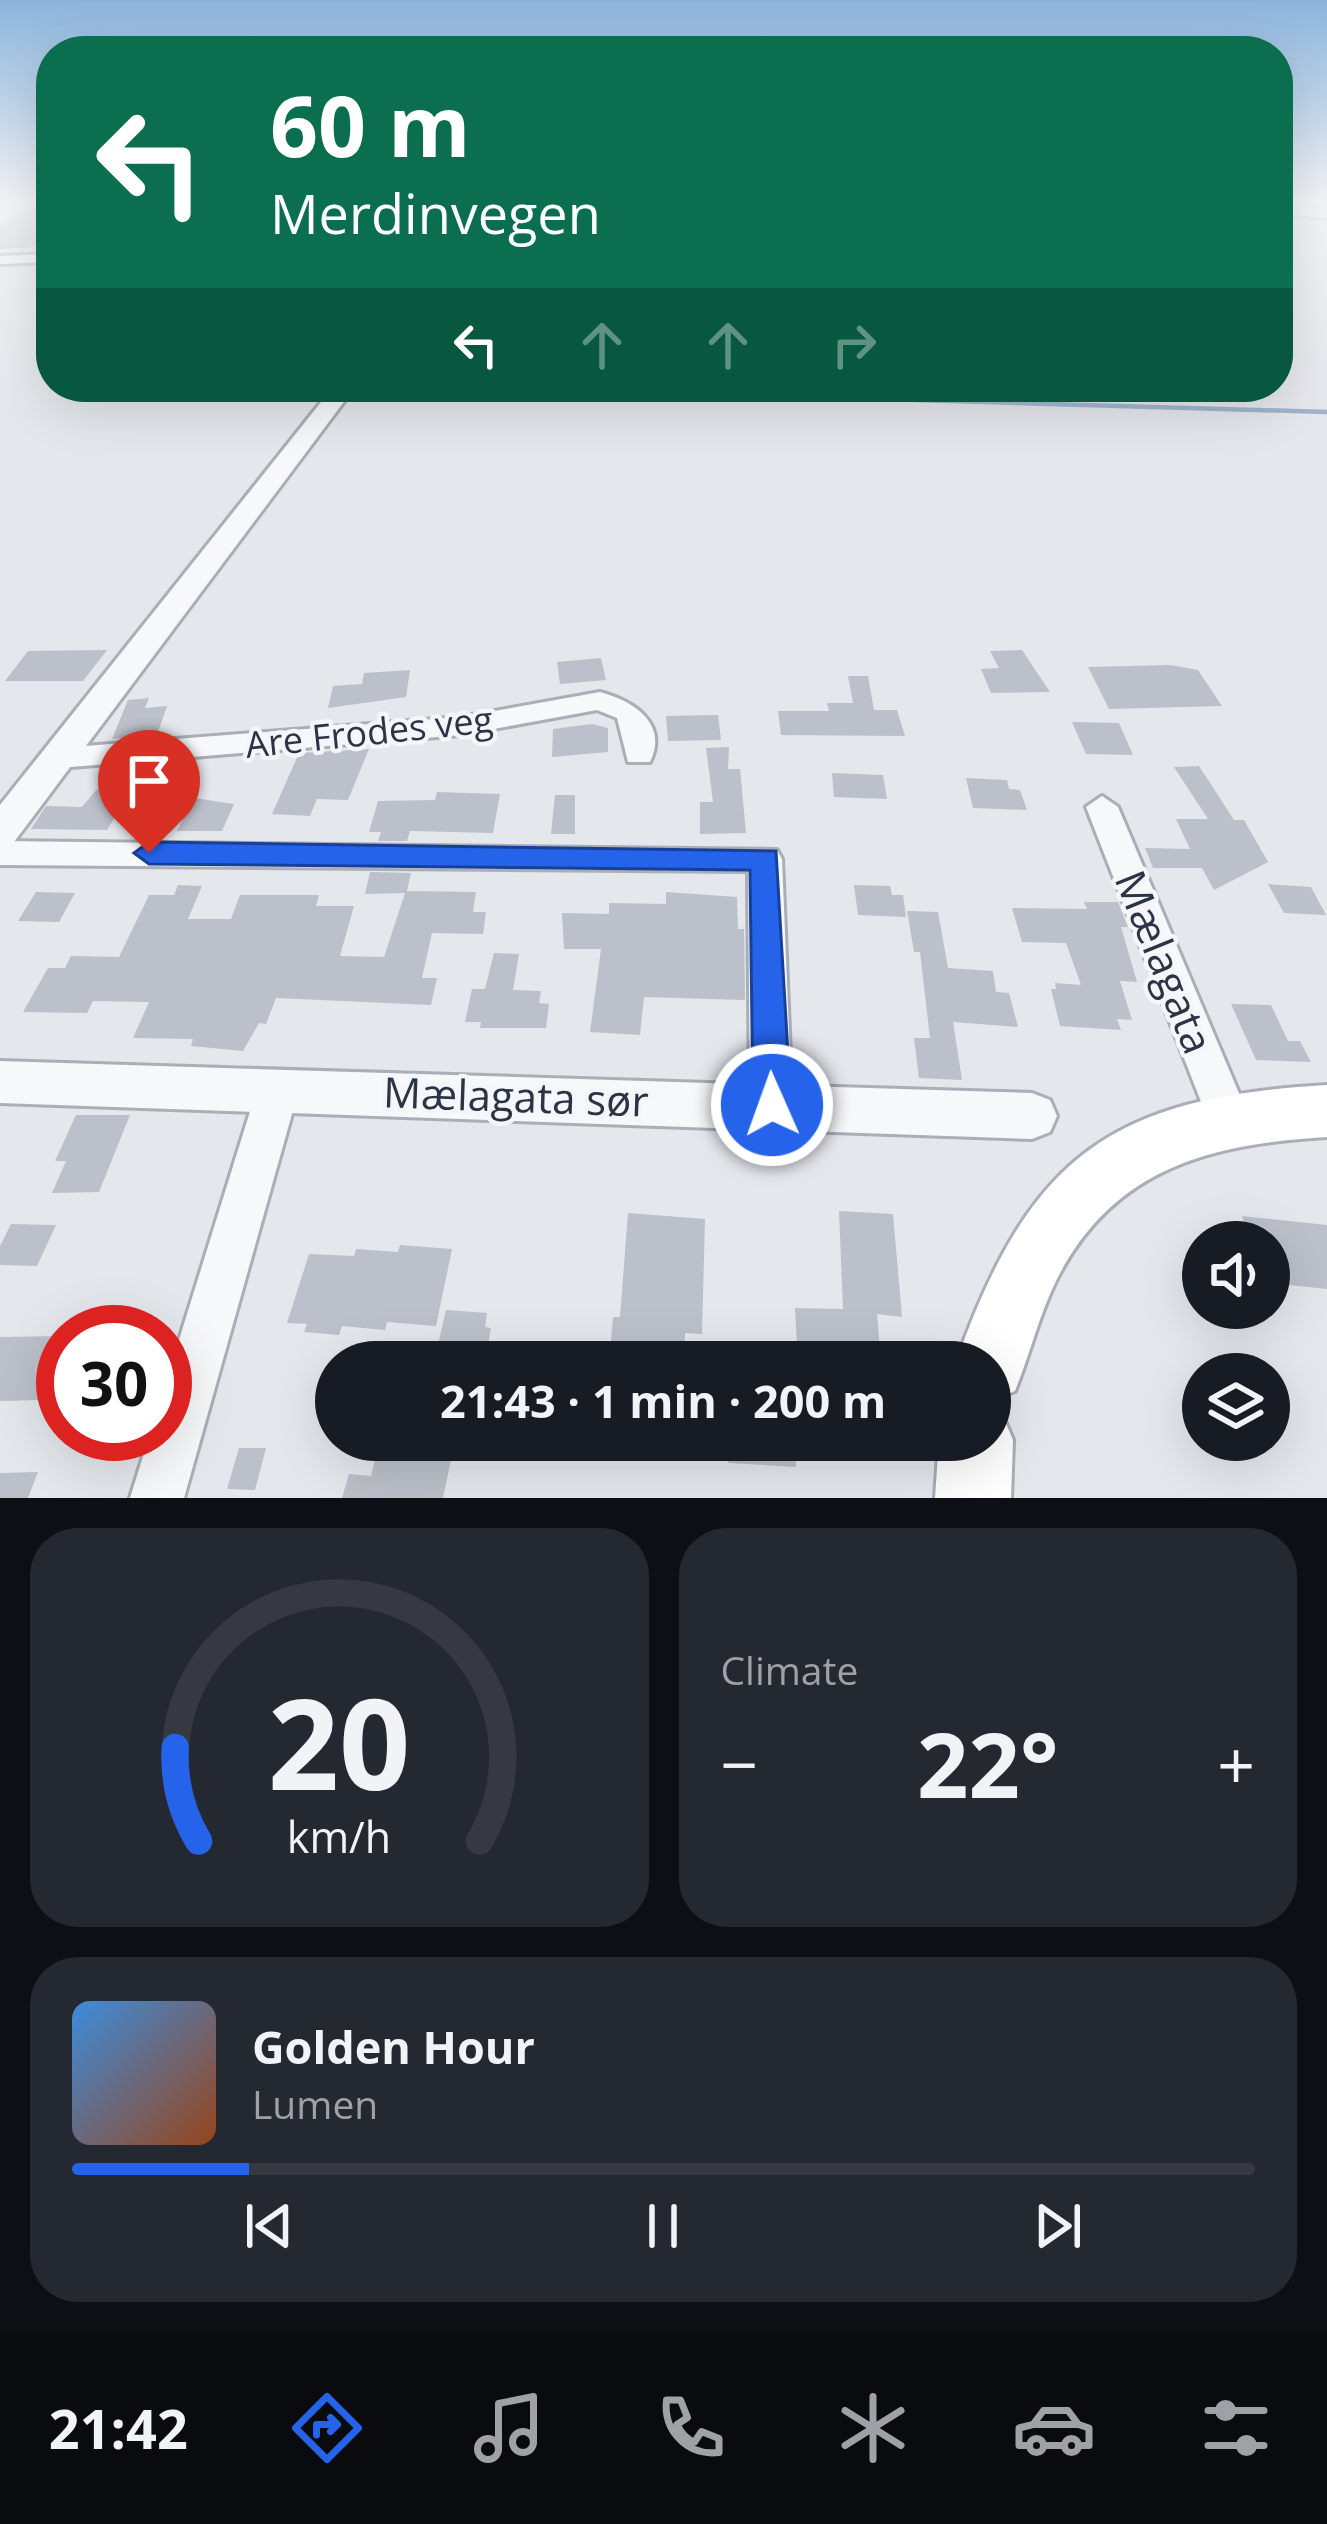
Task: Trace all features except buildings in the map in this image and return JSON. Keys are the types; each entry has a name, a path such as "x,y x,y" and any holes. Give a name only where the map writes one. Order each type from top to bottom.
{"main road":[{"path":"998,1341 1037,1249 1067,1206 1113,1165 1206,1123 1327,1112"},
{"path":"973,1498 975,1461"}],"street":[{"path":"0,832 332,402"},
{"name":"Are Frodes veg","path":"59,758 461,726 600,700 628,712 638,730 639,754"},
{"name":"Mælagata","path":"1102,807 1206,1123"},
{"path":"0,853 765,859 772,1105"},
{"name":"Mælagata sør","path":"0,1082 1032,1116"},
{"path":"157,1498 278,1089"}],"waterway":[{"path":"982,402 1327,412"}],"route":[{"path":"149,853 765,859 772,1105"}]}
